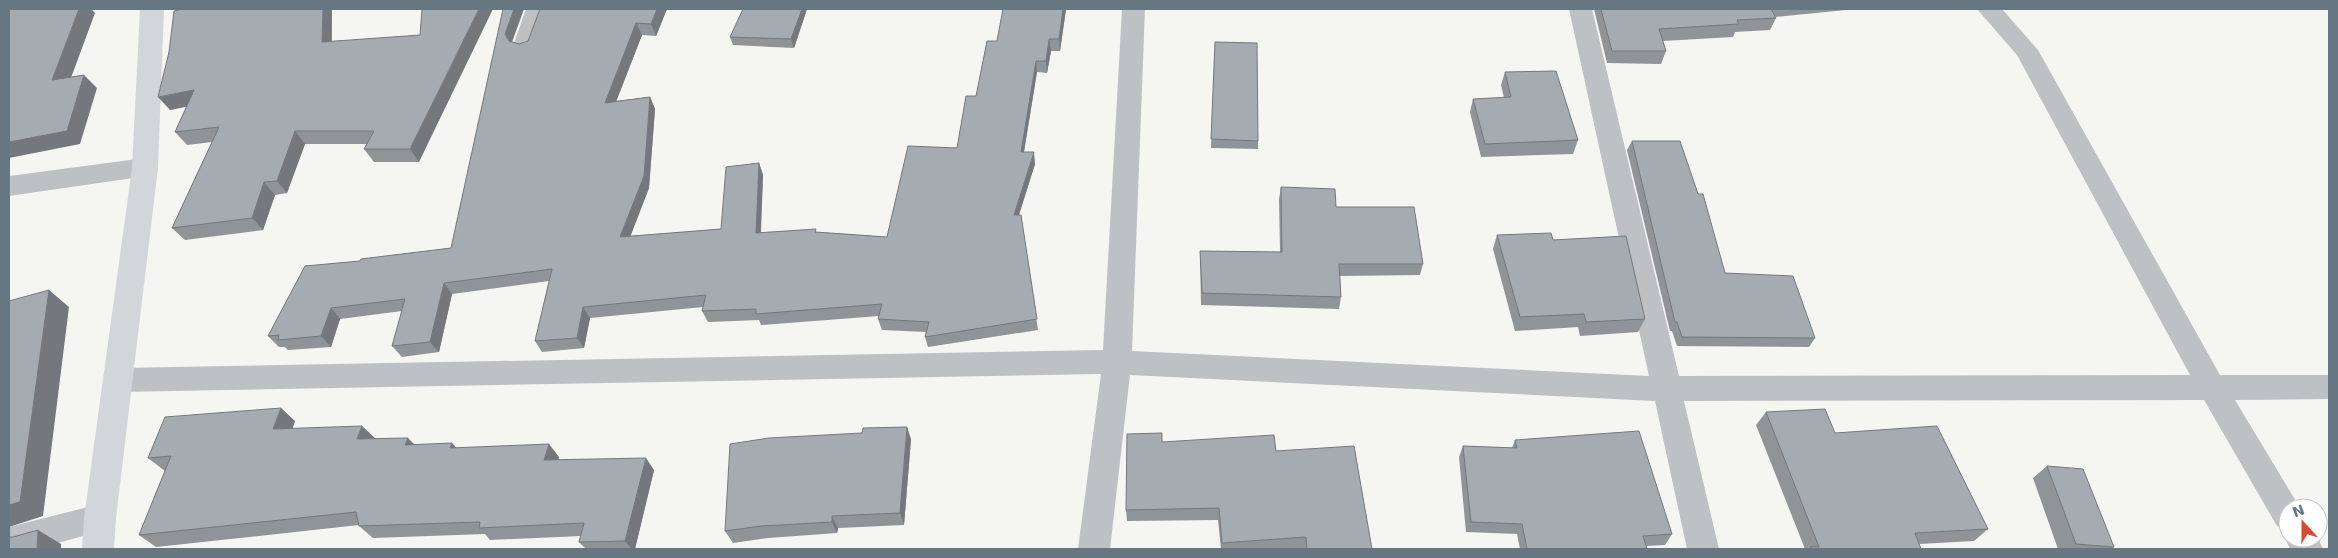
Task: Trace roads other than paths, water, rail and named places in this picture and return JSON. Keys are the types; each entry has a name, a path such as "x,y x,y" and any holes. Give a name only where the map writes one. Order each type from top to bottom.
{"main road":[{"path":"98,549 100,518 145,168 152,9"}],"street":[{"path":"524,46 537,9"},
{"path":"1094,549 1117,362 1132,9"},
{"path":"1580,9 1703,549"},
{"path":"1989,9 2026,50 2212,387 2278,499"},
{"path":"9,186 145,168"},
{"path":"119,380 1117,362 1666,389 2329,387"},
{"path":"9,542 100,518"}]}
